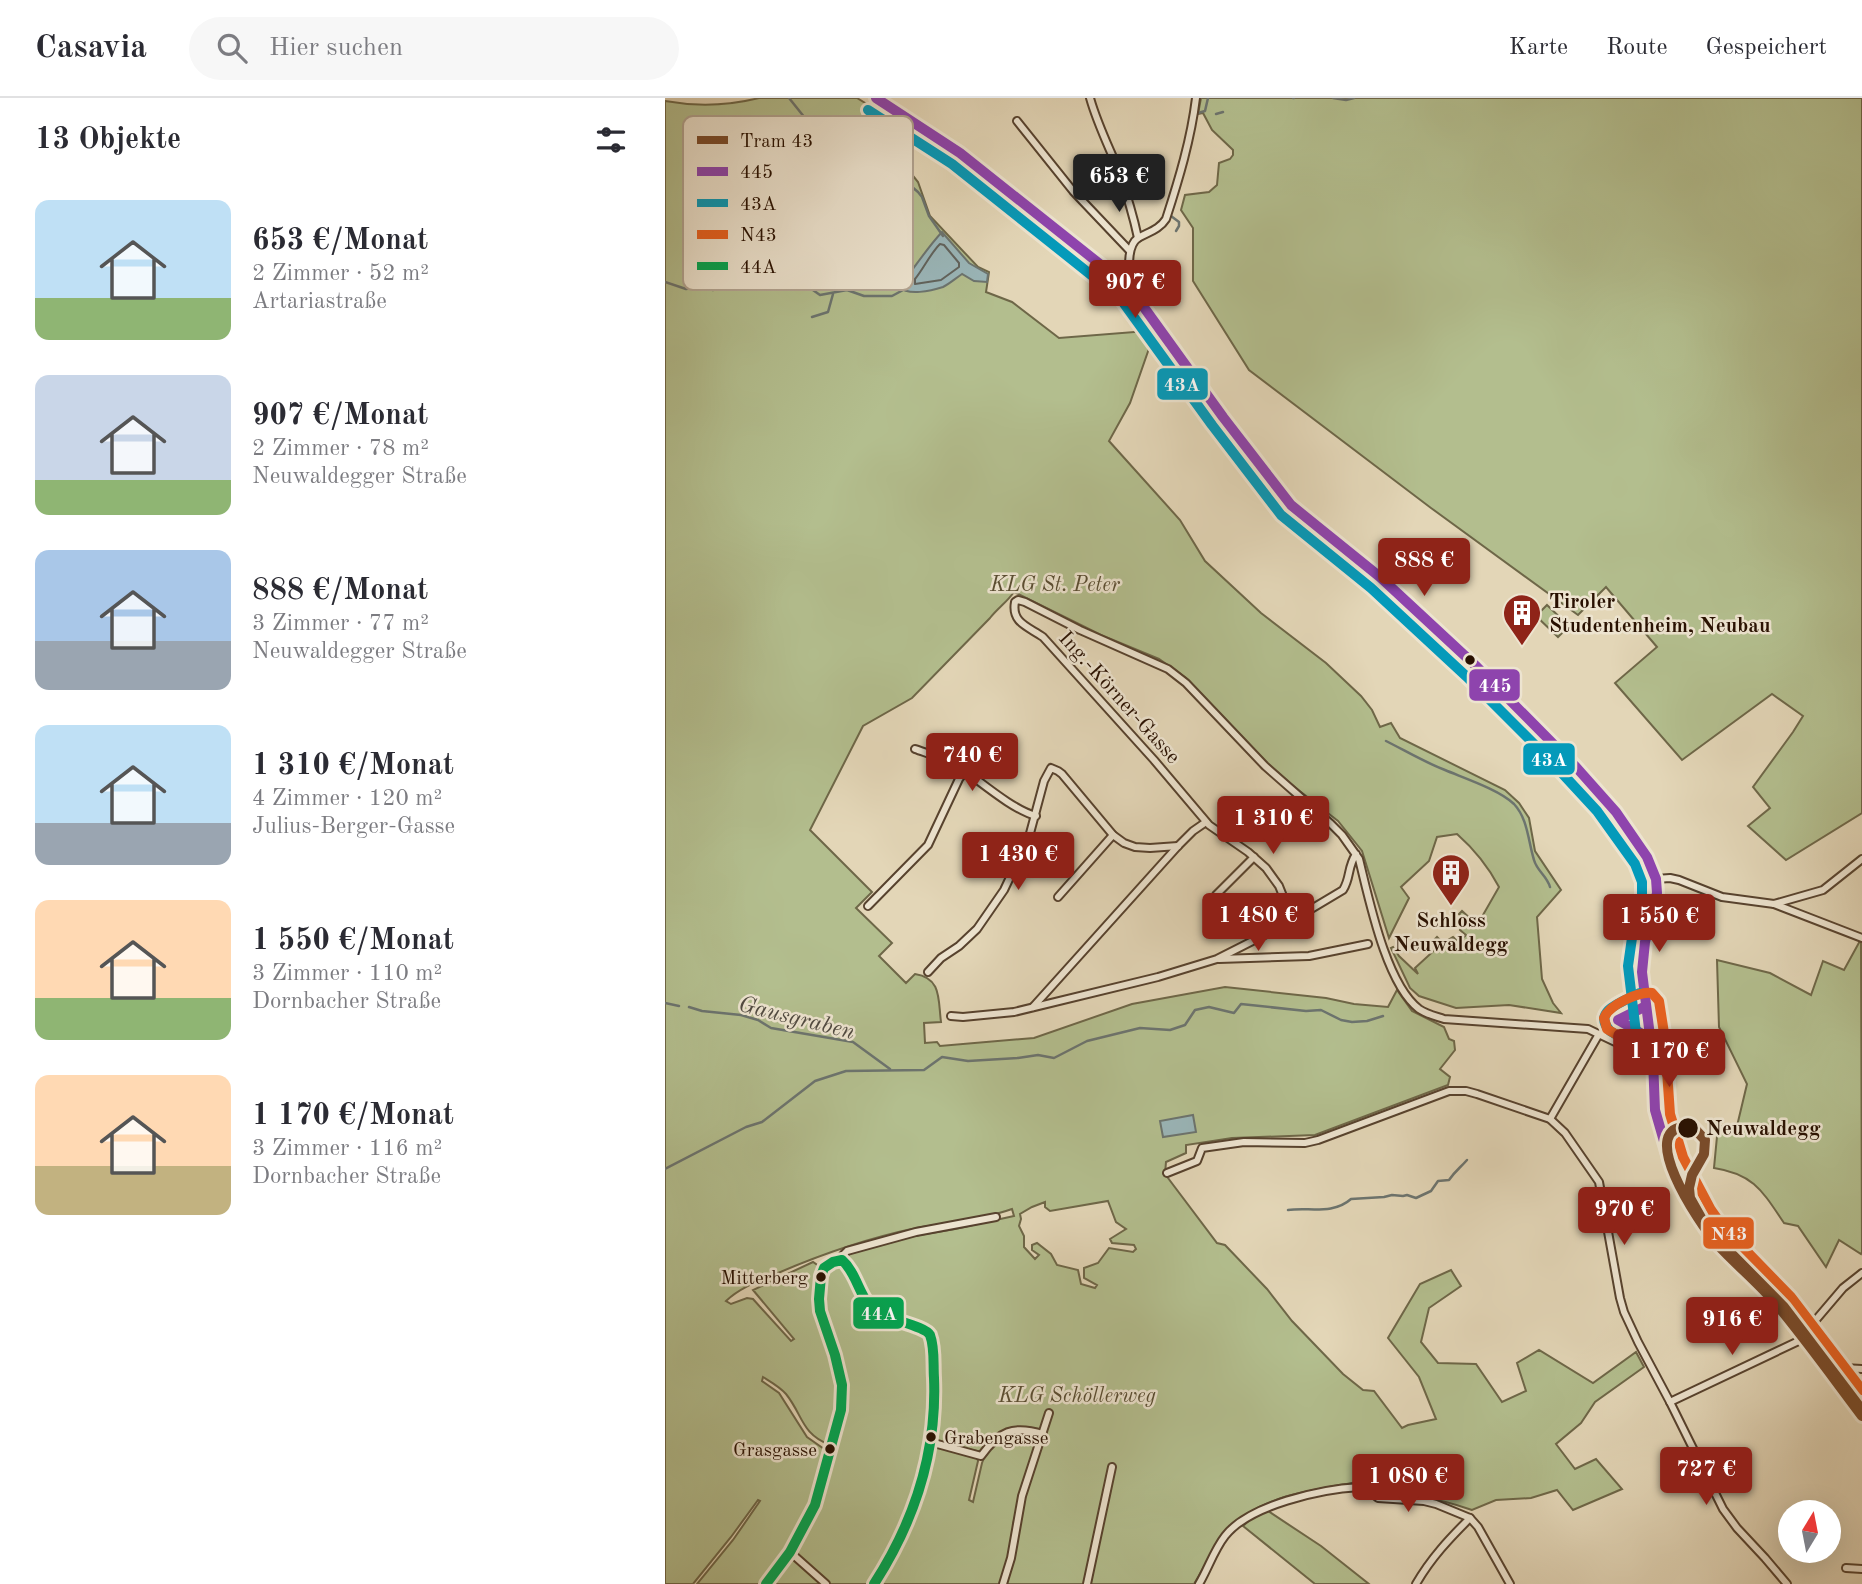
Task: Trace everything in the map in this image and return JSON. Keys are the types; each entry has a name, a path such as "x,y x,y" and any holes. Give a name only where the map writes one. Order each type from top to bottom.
{"main road":[{"path":"876,98 903,116"},
{"path":"913,122 960,153 1130,288 1286,499 1380,577 1477,667 1576,767 1616,813 1647,857 1656,879 1657,893 1642,967 1653,1060 1656,1116 1670,1162 1699,1218 1712,1236 1776,1301 1862,1413"}],"street":[{"path":"1090,98 1096,121 1131,206 1138,238"},
{"path":"1130,288 1132,244 1166,219 1184,158 1196,98"},
{"path":"1017,121 1073,191 1130,251"},
{"name":"Ing.-Körner-Gasse","path":"1206,822 1043,637 1020,624 1014,608 1015,602 1018,600 1168,669 1186,683 1265,766 1331,824 1356,855"},
{"path":"915,748 959,766 1010,803 1029,815 1036,816"},
{"path":"928,972 941,958 967,940 992,909 1019,861 1036,816 1044,781 1051,768 1062,774 1113,835 1124,844 1135,847 1178,846"},
{"path":"868,906 928,845 965,771"},
{"path":"1032,1008 1178,846 1206,822 1266,868 1279,886 1286,924"},
{"path":"1058,897 1113,835"},
{"path":"951,1016 974,1016 1032,1008 1158,977 1217,959 1286,924 1343,890 1350,863 1356,855 1380,941 1398,982 1417,1008 1444,1019 1580,1028 1599,1034 1653,1060"},
{"path":"1216,895 1254,857"},
{"path":"1775,904 1823,890 1862,859"},
{"path":"1656,879 1679,880 1722,897 1775,904 1862,938"},
{"path":"1217,959 1309,956 1368,944"},
{"path":"1550,1119 1599,1034"},
{"path":"1167,1173 1197,1161 1202,1148 1244,1142 1305,1143 1449,1091 1466,1091 1550,1119 1565,1133 1599,1182 1613,1263 1625,1312 1637,1342 1723,1509 1787,1584"},
{"path":"842,1260 848,1251 916,1233 996,1217"},
{"path":"766,1584 790,1552 815,1504 841,1410 842,1385 820,1311 819,1299 824,1268 842,1260 849,1265 861,1291 874,1309 884,1316 925,1329 929,1334 935,1394 930,1442 917,1501 894,1553 874,1584"},
{"path":"1670,1402 1804,1336 1843,1287 1862,1273"},
{"path":"1831,1372 1843,1368 1862,1369"},
{"path":"1003,1584 1011,1559 1022,1496 1049,1413"},
{"path":"930,1442 981,1456 989,1445 1014,1429 1043,1434"},
{"path":"1087,1584 1112,1467"},
{"path":"1199,1584 1227,1534 1245,1520 1282,1502 1360,1487 1366,1488 1378,1498 1424,1501 1470,1518 1478,1527 1510,1584"},
{"path":"1416,1584 1444,1543 1470,1518"},
{"path":"790,1552 826,1584"},
{"path":"1846,1569 1862,1569"}],"green space":[{"path":"759,98 857,98 886,116 683,116 683,290 913,290 913,176 918,182 930,216 978,267 989,272 986,292 1012,302 1059,338 1147,331 1153,337 1130,403 1109,441 1180,520 1205,561 1261,613 1326,663 1361,696 1380,727 1391,723 1400,738 1505,790 1519,803 1529,818 1535,851 1561,890 1537,917 1542,979 1553,1003 1561,1013 1509,1005 1456,1008 1419,996 1410,988 1391,948 1393,947 1418,974 1415,968 1439,946 1434,940 1437,937 1443,943 1453,937 1459,942 1466,935 1460,930 1465,921 1459,914 1462,911 1473,921 1479,922 1499,887 1481,859 1457,834 1437,837 1429,861 1401,887 1409,898 1389,938 1362,851 1338,821 1268,764 1186,678 1159,659 1101,635 1014,592 912,698 863,726 810,830 872,892 856,908 892,943 879,956 906,983 915,974 924,976 934,985 939,998 941,1022 924,1023 925,1043 937,1042 940,1046 1034,1038 1132,1004 1225,987 1388,1007 1397,990 1412,1011 1444,1027 1449,1039 1454,1041 1455,1050 1440,1069 1450,1077 1448,1085 1315,1135 1232,1138 1186,1145 1186,1153 1166,1162 1165,1174 1217,1243 1225,1245 1343,1374 1363,1390 1374,1391 1402,1428 1436,1419 1419,1377 1388,1338 1420,1284 1451,1270 1461,1286 1429,1308 1421,1342 1438,1363 1476,1364 1502,1402 1526,1391 1517,1363 1539,1350 1593,1383 1636,1352 1644,1367 1595,1402 1581,1423 1556,1444 1575,1469 1596,1459 1622,1489 1573,1510 1557,1490 1531,1498 1496,1500 1472,1510 1425,1498 1391,1498 1363,1481 1307,1491 1271,1502 1238,1520 1225,1533 1194,1584 697,1584 733,1540 760,1501 758,1500 693,1584 665,1584 665,101 701,105","holes":["1108,1201 1116,1222 1126,1229 1110,1239 1112,1243 1134,1245 1136,1249 1133,1252 1109,1248 1098,1263 1084,1268 1084,1278 1097,1285 1095,1288 1081,1284 1078,1270 1057,1265 1051,1254 1037,1243 1032,1245 1032,1250 1039,1255 1035,1259 1024,1247 1024,1236 1019,1226 1020,1214 1032,1207 1045,1202 1045,1207 1050,1211","1012,1209 1014,1216 896,1239 846,1255 879,1306 899,1317 926,1325 935,1348 937,1363 934,1439 936,1442 986,1453 973,1502 969,1500 977,1457 935,1446 922,1467 930,1402 926,1337 885,1321 869,1311 857,1297 844,1266 838,1263 826,1271 813,1262 753,1290 794,1339 791,1341 753,1299 747,1298 731,1304 726,1301 757,1282 846,1247 916,1228","831,1329 842,1363 845,1403 834,1451 827,1451 807,1437 779,1393 762,1381 763,1377 784,1391 808,1430 820,1441 830,1445 839,1412 839,1380 825,1331","1022,1490 1026,1495 1019,1528 1013,1524"]},
{"path":"1201,98 1862,98 1862,813 1786,860 1748,826 1770,808 1753,787 1803,716 1772,694 1682,760 1615,683 1657,647 1606,587 1578,615 1249,370 1193,281 1193,228 1181,210 1185,195 1209,192 1217,185 1219,163 1233,155 1233,150 1212,130 1203,113 1198,114"},
{"path":"1547,605 1569,626 1558,637 1536,616"},
{"path":"1861,939 1862,1252 1861,1254 1839,1240 1826,1267 1798,1226 1784,1223 1756,1186 1739,1175 1714,1168 1718,1126 1737,1126 1747,1084 1719,1027 1717,960 1770,973 1811,995 1823,961 1844,970"},
{"path":"1268,1511 1321,1546 1369,1584 1315,1584 1243,1526 1253,1517"}],"water":[{"path":"942,232 969,263 988,274 987,282 974,281 962,274 943,287 932,290 914,292 903,290 913,290 913,269"},
{"path":"1193,1115 1196,1132 1163,1137 1160,1121"}],"waterway":[{"path":"789,98 803,116"},
{"path":"1198,113 1205,111 1208,98"},
{"path":"1333,98 1354,98"},
{"path":"1216,114 1223,112"},
{"path":"913,188 922,197 929,216 943,236"},
{"path":"1171,216 1179,222 1176,231"},
{"path":"665,282 683,288"},
{"path":"813,290 820,295 847,290"},
{"path":"847,290 864,296 892,296 903,290"},
{"path":"812,317 828,312 833,294"},
{"path":"1386,741 1430,764 1491,789 1514,804 1525,823 1535,864 1550,887"},
{"name":"Gausgraben","path":"665,1003 679,1006"},
{"path":"665,1169 746,1127 762,1122 815,1081 846,1071 924,1070 942,1057 968,1061 1038,1055 1054,1058 1087,1041 1140,1028 1170,1030 1185,1025 1195,1010 1209,1007 1234,1013 1241,1004 1306,1011 1321,1010 1341,1020 1352,1022 1383,1016"},
{"name":"Gausgraben","path":"689,1007 741,1015 758,1020 771,1028 853,1042 890,1069"},
{"path":"1288,1210 1329,1209 1351,1199 1392,1195 1416,1198 1431,1191 1438,1181 1449,1180 1467,1160"}],"tram line":[{"name":"43","path":"1862,1410 1784,1307 1704,1223 1690,1198 1689,1188 1692,1175 1704,1154 1705,1140 1693,1127 1675,1129 1667,1140 1668,1156 1675,1176 1697,1217 1717,1244 1777,1305 1862,1416"}],"transit line":[{"name":"445","path":"876,98 903,116"},
{"name":"43A","path":"868,110 877,116"},
{"name":"445","path":"913,122 960,153 1130,288 1223,417 1291,505 1380,577 1477,667 1576,767 1616,812 1647,857 1656,879 1657,893 1645,942 1642,972 1653,1060 1655,1110 1670,1162 1699,1218 1712,1236 1780,1305 1862,1413"},
{"name":"43A","path":"913,139 952,164 1120,298 1281,515 1371,588 1467,677 1597,811 1635,864 1642,882 1642,895 1628,966 1637,1041"},
{"name":"43A","path":"1640,993 1612,1007 1607,1012 1605,1024 1610,1031 1644,1051"},
{"name":"N43","path":"1637,1047 1607,1029 1604,1018 1612,1008 1625,1000 1652,993 1659,1001 1664,1033"},
{"name":"445","path":"1646,1006 1618,1020 1651,1039"},
{"name":"N43","path":"1665,1042 1670,1114 1683,1157 1711,1210 1723,1227 1791,1297 1862,1390"},
{"name":"44A","path":"766,1584 790,1552 815,1505 841,1410 842,1385 820,1311 819,1299 824,1268 842,1260 852,1272 871,1307 883,1315 927,1332 932,1340 934,1406 927,1459 901,1536 874,1584"}],"place":[{"name":"Tiroler Studentenheim, Neubau","path":"1522,647"},
{"name":"Schloss Neuwaldegg","path":"1451,907"},
{"name":"Neuwaldegg","path":"1688,1128"},
{"name":"Mitterberg","path":"821,1277"},
{"name":"Grabengasse","path":"931,1437"},
{"name":"Grasgasse","path":"830,1449"}],"park label":[{"name":"KLG St. Peter","path":"1055,584"},
{"name":"KLG Schöllerweg","path":"1077,1395"}]}
